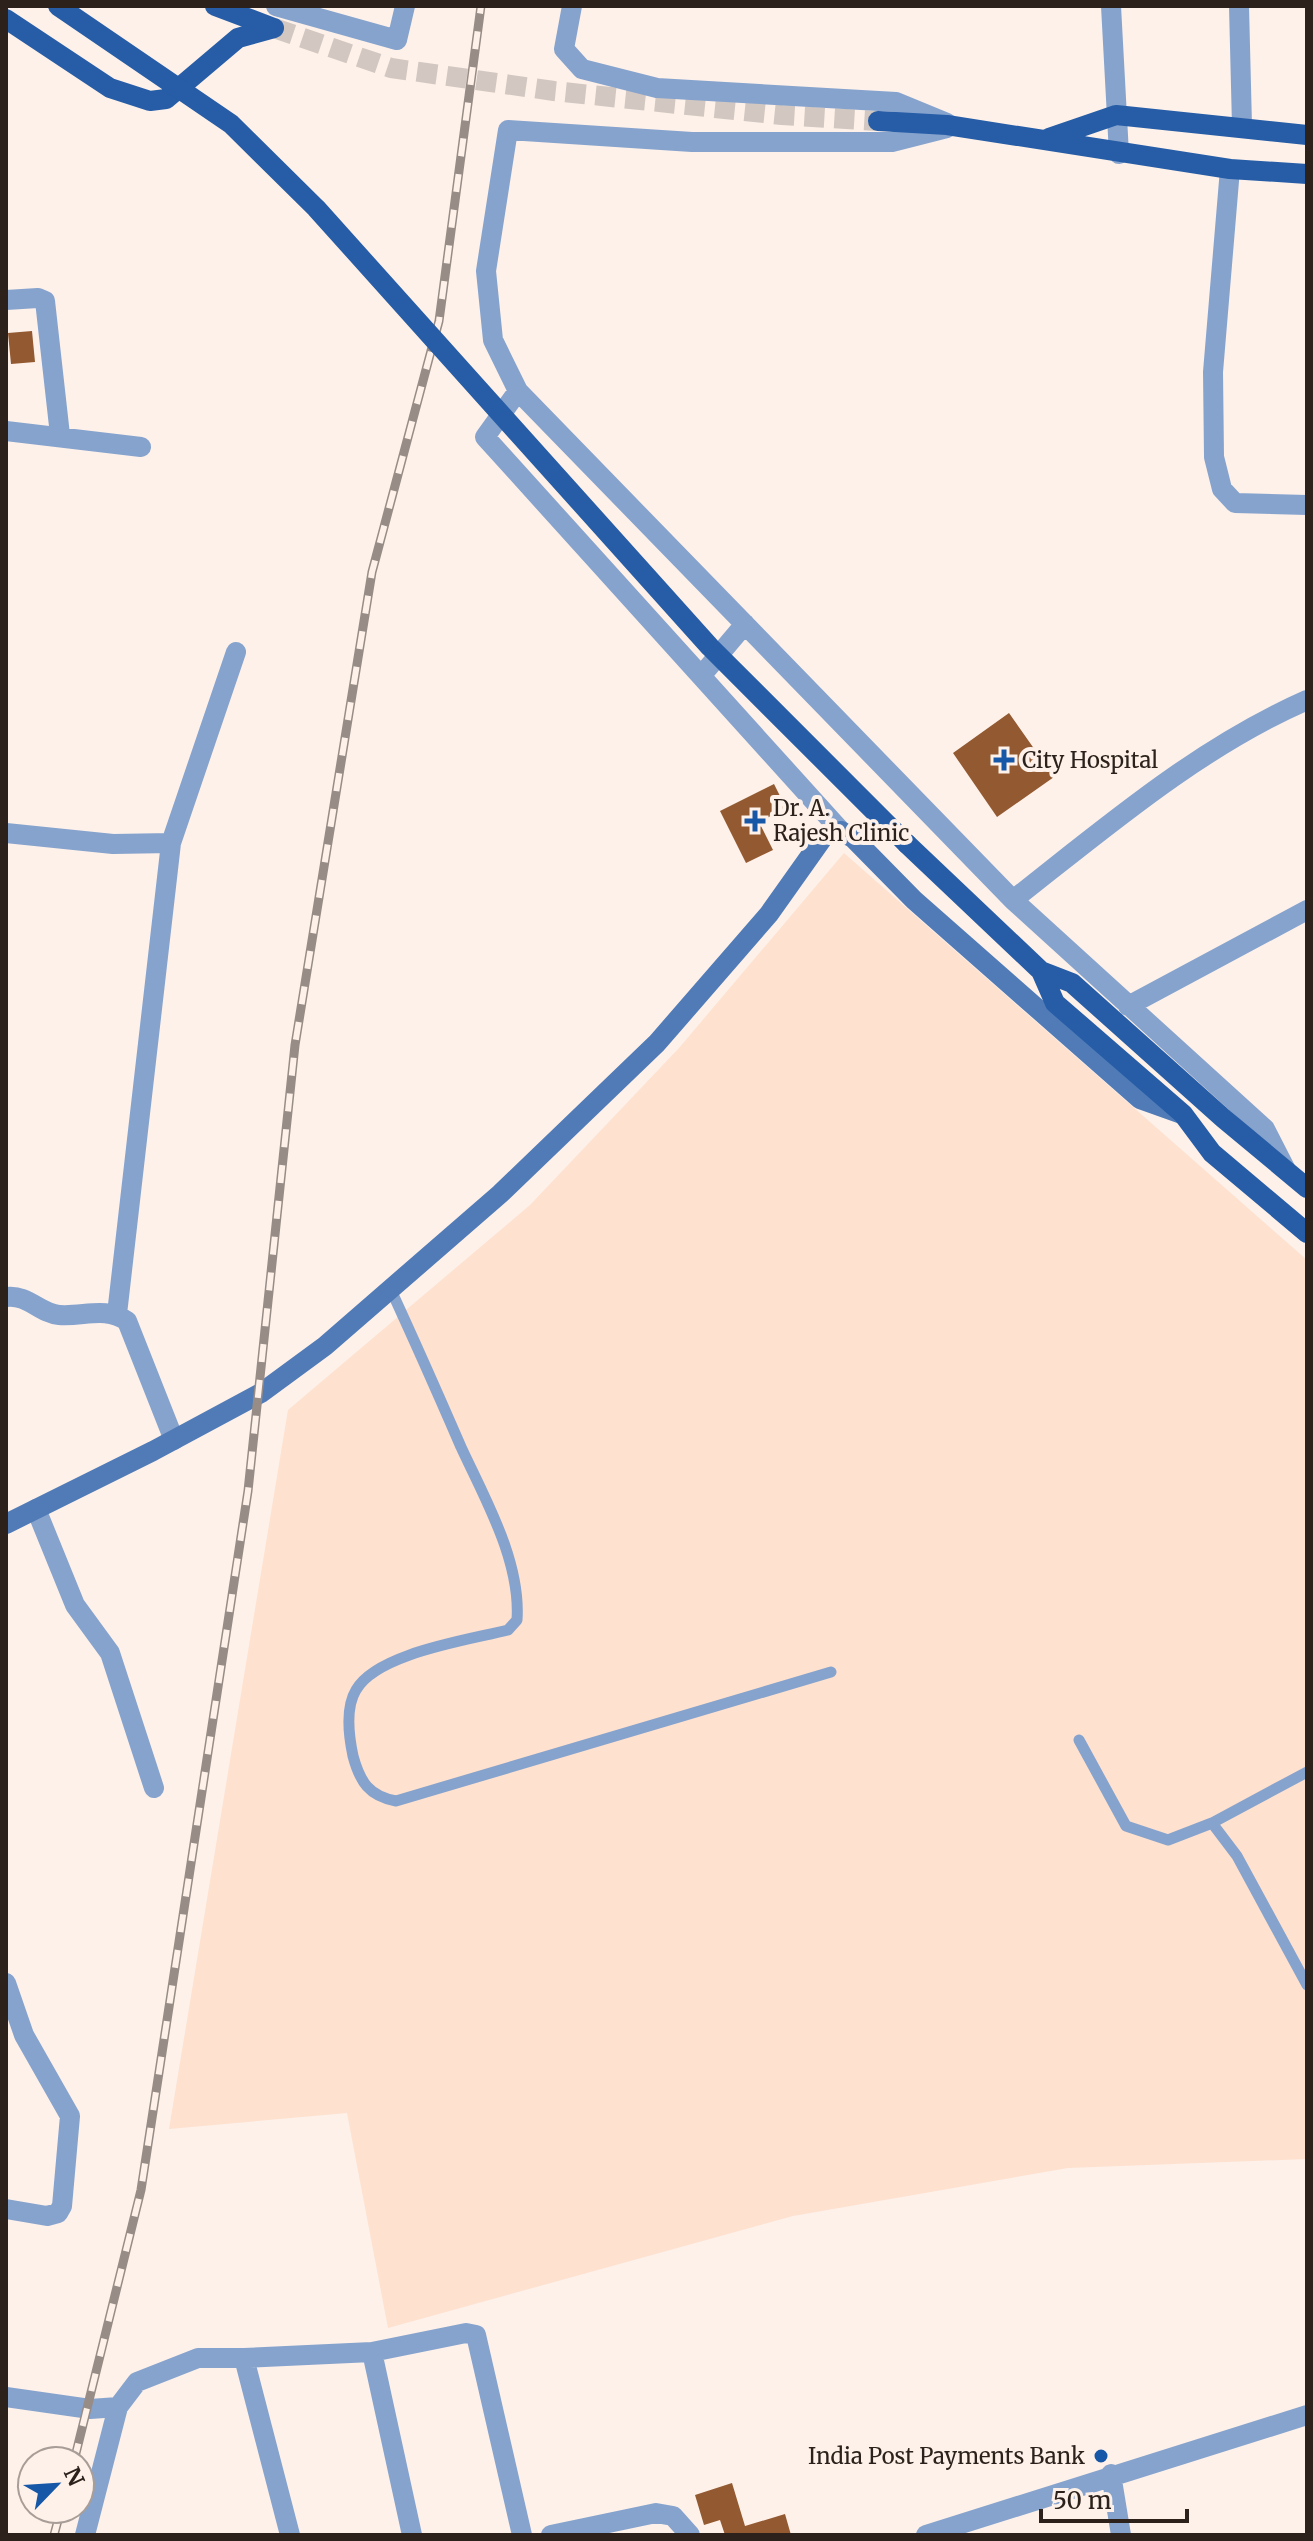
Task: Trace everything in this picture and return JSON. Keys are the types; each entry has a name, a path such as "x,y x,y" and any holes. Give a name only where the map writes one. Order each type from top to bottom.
{"main road":[{"path":"58,6 231,124 316,208 710,647 907,844 1041,971 1072,983 1307,1188"},
{"path":"6,19 90,77 110,88 150,101 166,99 238,38 274,28 215,6"},
{"path":"1049,138 1116,115 1307,135"},
{"path":"878,121 955,126 1049,138 1119,154 1230,169 1307,174"},
{"path":"1041,971 1055,1003 1183,1114 1212,1153 1307,1233"}],"street":[{"path":"276,6 397,40 405,6"},
{"path":"572,6 564,49 582,69 657,88 896,102 955,126"},
{"path":"1111,6 1119,154"},
{"path":"1239,6 1242,126"},
{"path":"955,126 892,142 692,142 508,130 486,271 493,340 518,391 1013,900 1265,1129 1286,1171"},
{"path":"1230,169 1213,372 1214,457 1222,489 1235,503 1307,505"},
{"path":"6,300 38,298 45,301 60,435"},
{"path":"518,391 485,437 841,831 853,838 914,900 1140,1099 1183,1114"},
{"path":"6,431 141,447"},
{"path":"701,676 745,624"},
{"path":"117,1314 171,843 236,652"},
{"path":"1013,900 1145,796 1262,719 1307,700"},
{"path":"6,1524 261,1393 325,1346 500,1194 657,1043 769,914 816,844 832,831 841,831"},
{"path":"6,833 113,844 171,843"},
{"path":"1128,1006 1307,910"},
{"path":"6,1297 26,1299 47,1313 117,1314 134,1331 174,1440"},
{"path":"36,1509 75,1605 110,1653 154,1788"},
{"path":"6,1983 24,2035 70,2116 62,2206 58,2213 47,2216 6,2209"},
{"path":"85,2535 118,2407 137,2382 198,2358 372,2352 466,2333 476,2335 522,2535"},
{"path":"372,2352 412,2535"},
{"path":"244,2358 290,2535"},
{"path":"6,2397 90,2409 118,2407"},
{"path":"926,2535 1111,2474 1307,2415"},
{"path":"1111,2474 1121,2535"},
{"path":"551,2535 594,2531 656,2513 673,2516 690,2535"}],"lane":[{"path":"391,1290 480,1488 511,1567 518,1605 517,1620 508,1630 403,1657 377,1669 356,1690 349,1720 352,1749 358,1774 377,1797 396,1801 831,1672"},
{"path":"1079,1740 1126,1826 1168,1840 1212,1823 1307,1772"},
{"path":"1212,1823 1237,1856 1307,1985"}],"shaded area":[{"path":"844,853 1307,1260 1307,2159 1068,2168 793,2216 388,2328 347,2113 169,2129 288,1410 530,1205 679,1048"}],"building":[{"path":"32,331 35,362 11,364 8,333"},
{"path":"1009,713 1054,777 997,817 953,753"},
{"path":"774,784 786,808 759,822 773,850 746,863 720,811"},
{"path":"732,2483 745,2526 785,2514 791,2535 725,2535 720,2520 704,2525 695,2495"}],"tunnel":[{"path":"274,28 391,68 554,91 782,115 878,121"}],"railway":[{"path":"78,2445 141,2190 248,1491 295,1045 372,572 439,321 481,6"},
{"path":"54,2535 57,2525"}],"place":[{"name":"City Hospital","path":"1004,760"},
{"name":"Dr. A. Rajesh Clinic","path":"755,821"},
{"name":"India Post Payments Bank","path":"1101,2456"}]}
